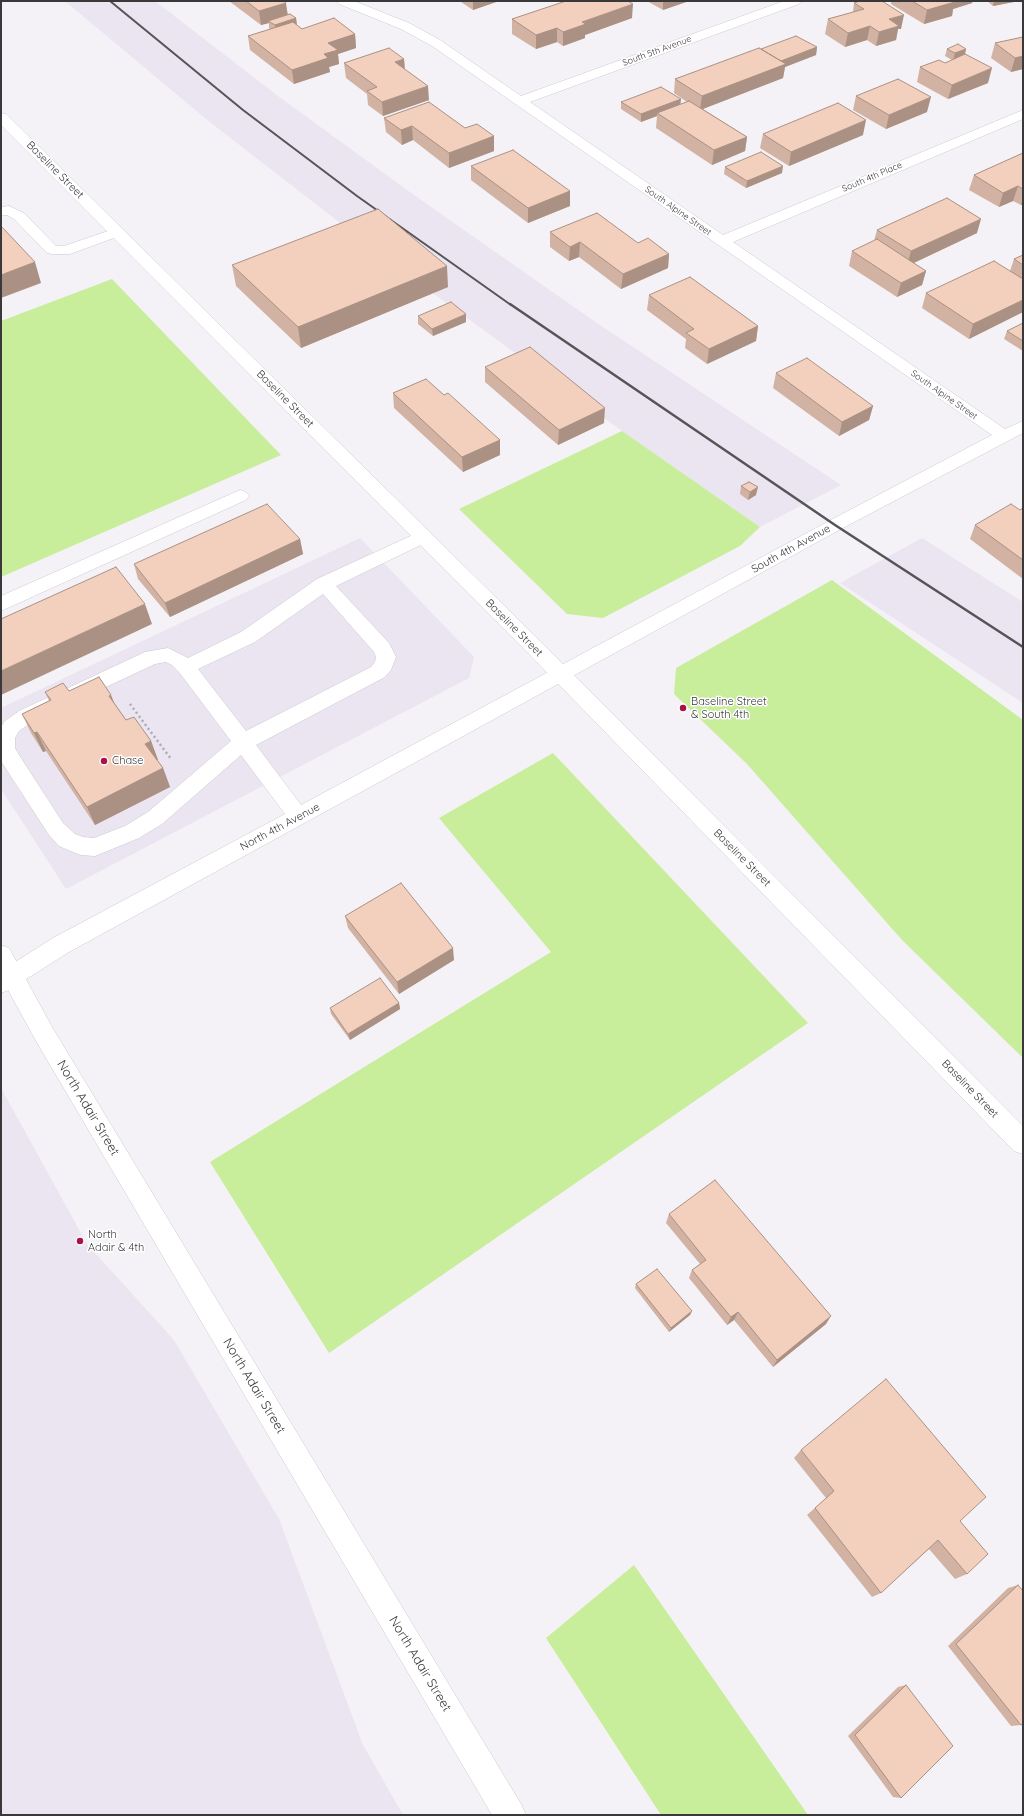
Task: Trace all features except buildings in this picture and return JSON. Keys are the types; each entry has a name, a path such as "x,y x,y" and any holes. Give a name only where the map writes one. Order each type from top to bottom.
{"main road":[{"name":"South Alpine Street","path":"344,1 405,26 436,43 1004,436"},
{"name":"South 5th Avenue","path":"520,101 795,1"},
{"name":"South 4th Place","path":"722,241 1023,114"},
{"name":"Baseline Street","path":"1,117 561,675 1023,1143"},
{"path":"1,211 9,210 19,216 52,250 65,251 117,232"},
{"name":"South 4th Avenue","path":"561,675 829,529 1023,426"},
{"path":"1,604 240,496"},
{"path":"186,667 248,637 324,584 423,537"},
{"path":"299,817 242,742 186,667 179,660 168,655 152,657 26,716 12,726 5,738 5,748 10,758 56,829 67,840 81,846 95,847 132,832 154,818 242,742 370,677 384,665 386,657 382,648 324,584"},
{"name":"North 4th Avenue","path":"5,971 61,945 561,675"},
{"name":"North Adair Street","path":"5,971 57,1054 510,1815"}],"shaded area":[{"path":"65,1 155,1 278,96 414,195 594,321 841,485 760,527 622,431 393,264 206,119"},
{"path":"360,538 474,657 469,678 66,889 1,789 1,708"},
{"path":"922,538 1023,602 1023,703 840,583"},
{"path":"1,1088 87,1244 174,1340 279,1519 363,1745 403,1815 1,1815"}],"green space":[{"path":"112,279 281,455 1,577 1,321"},
{"path":"622,431 760,527 740,546 603,618 567,614 459,509"},
{"path":"832,580 1023,720 1023,1058 902,940 747,764 674,694 676,668"},
{"path":"553,753 808,1023 329,1353 210,1162 551,952 439,818"},
{"path":"634,1565 808,1815 661,1815 546,1638"}],"railway":[{"path":"110,1 243,110 357,196 511,305"},
{"path":"510,304 835,525 1023,647"}],"place":[{"name":"Baseline Street & South 4th","path":"683,708"},
{"name":"Chase","path":"104,761"},
{"name":"North Adair & 4th","path":"80,1241"}]}
